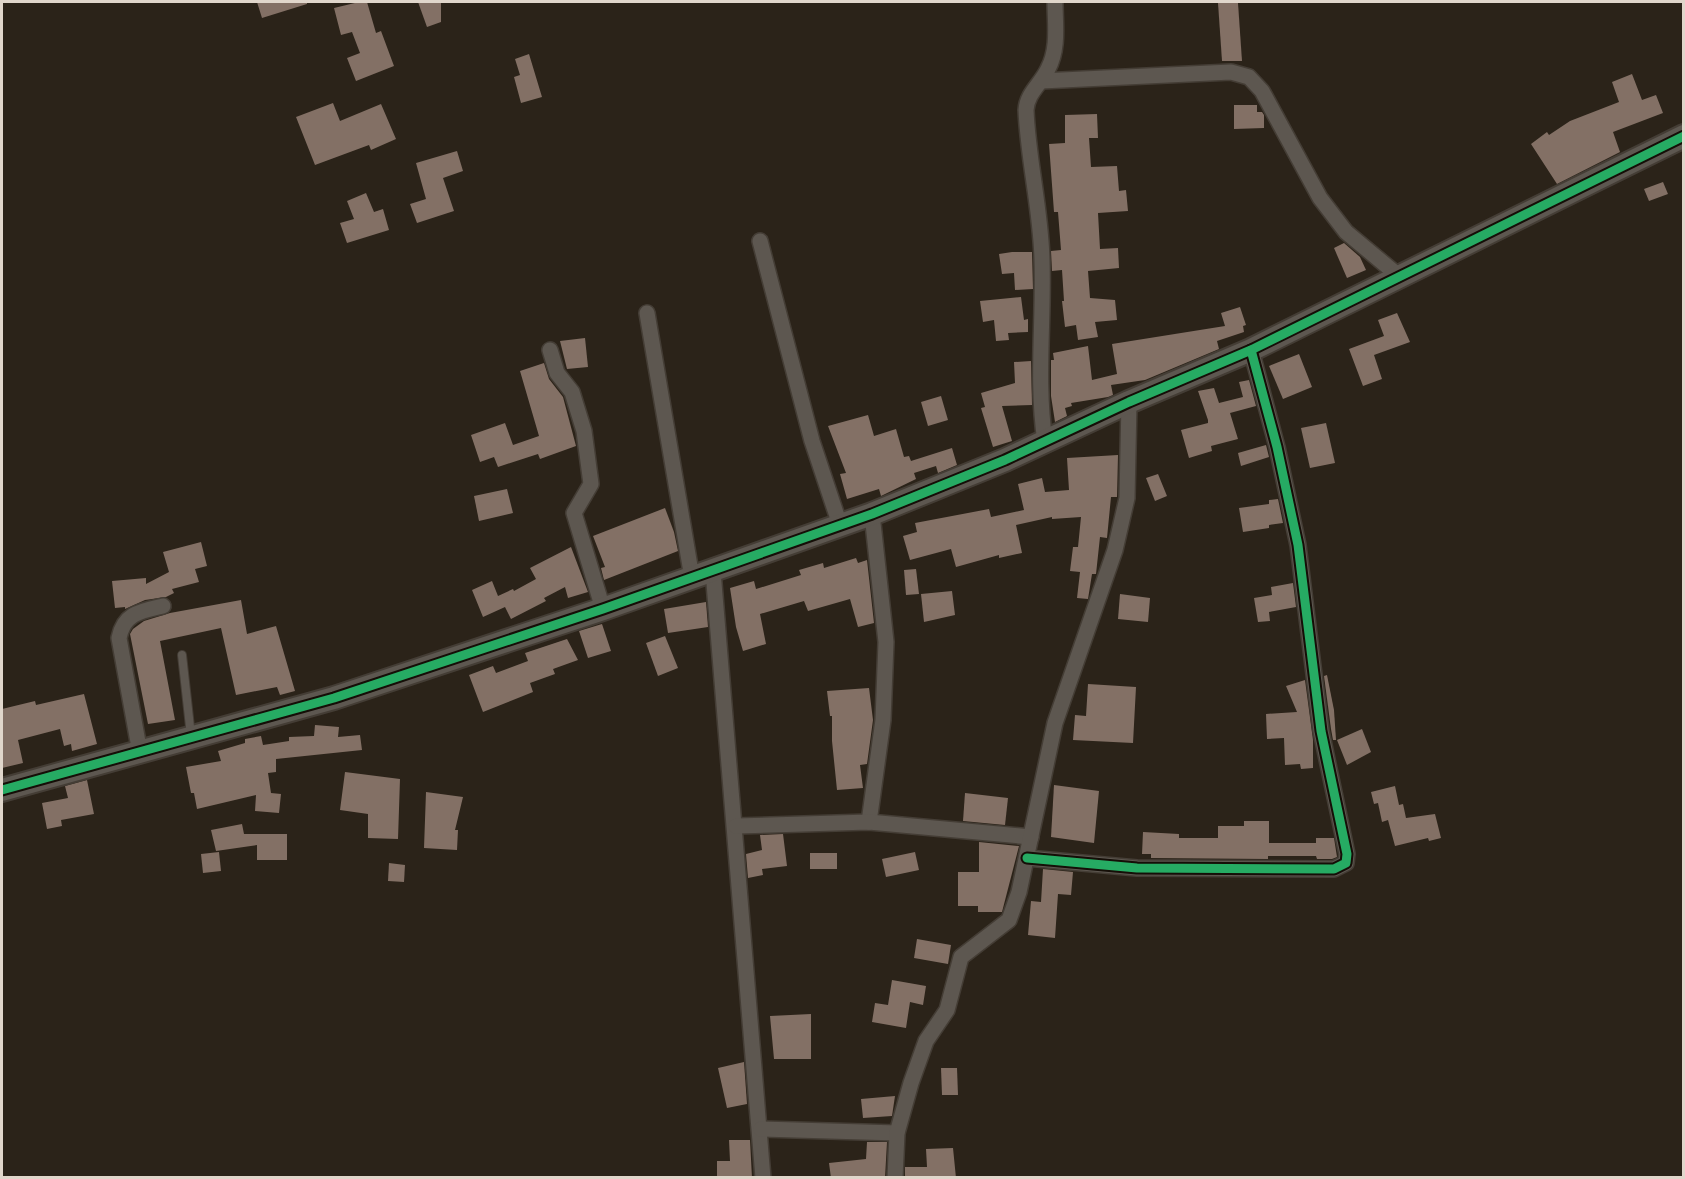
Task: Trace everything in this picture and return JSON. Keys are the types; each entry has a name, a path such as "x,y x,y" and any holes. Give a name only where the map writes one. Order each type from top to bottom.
{"street":[{"path":"1045,442 1039,387 1042,258 1026,110 1029,96 1041,81 1053,57 1055,2"},
{"path":"1041,81 1231,72 1249,77 1262,91 1320,198 1346,232 1400,277"},
{"path":"2,790 334,698 603,609 872,514 1045,442 1129,402 1251,350 1683,136"},
{"path":"760,241 812,441 840,525"},
{"path":"646,313 692,578"},
{"path":"550,350 557,374 572,392 584,431 591,484 574,513 603,609"},
{"path":"1026,858 1137,868 1334,869 1346,863 1347,854 1321,731 1313,678 1298,544 1277,447 1251,350"},
{"path":"895,1178 897,1133 926,1041 947,1010 961,957 1009,920 1019,892 1055,723 1109,570 1127,498 1129,402"},
{"path":"869,822 882,720 886,642 872,514"},
{"path":"713,570 761,1129 763,1178"},
{"path":"140,753 119,638 126,620 131,615 163,606"},
{"path":"736,826 869,822 1031,837"},
{"path":"761,1129 897,1133"}],"lane":[{"path":"182,655 191,738"}],"building":[{"path":"257,2 307,2 307,4 262,18"},
{"path":"367,2 376,33 381,31 394,66 356,81 347,58 360,53 352,32 341,35 334,8"},
{"path":"418,2 441,2 441,22 427,27"},
{"path":"1218,3 1238,3 1242,61 1222,61"},
{"path":"529,54 542,97 521,103 514,77 520,75 515,59"},
{"path":"1632,74 1642,100 1656,95 1663,113 1613,132 1620,152 1557,184 1531,144 1547,132 1549,135 1570,121 1619,102 1612,82"},
{"path":"333,103 340,121 381,104 396,139 371,150 369,145 315,165 296,117"},
{"path":"1234,105 1257,105 1257,112 1262,112 1264,115 1264,128 1234,129"},
{"path":"1097,114 1098,138 1089,138 1091,167 1117,166 1119,191 1126,190 1128,211 1098,213 1100,249 1118,248 1119,268 1088,271 1090,298 1115,300 1117,320 1095,322 1098,337 1078,340 1076,325 1065,327 1062,270 1052,271 1051,251 1061,250 1058,212 1054,212 1049,144 1065,143 1065,115"},
{"path":"457,151 463,171 443,178 454,211 417,223 410,204 426,199 416,163"},
{"path":"1663,182 1668,194 1649,201 1644,189"},
{"path":"366,193 374,212 383,209 389,230 347,243 340,223 354,219 347,201"},
{"path":"1344,243 1360,257 1366,270 1347,278 1334,248"},
{"path":"1032,252 1033,289 1015,290 1014,273 1002,274 999,254"},
{"path":"1021,297 1024,320 1028,319 1028,332 1008,333 1009,340 996,341 994,320 983,322 980,301"},
{"path":"1240,307 1246,325 1243,326 1244,332 1217,341 1219,349 1145,380 1111,385 1113,395 1071,403 1072,406 1065,408 1067,416 1055,422 1051,396 1053,353 1088,346 1092,380 1117,374 1112,344 1225,326 1221,313"},
{"path":"1397,313 1410,342 1374,355 1382,379 1363,386 1349,349 1384,336 1378,320"},
{"path":"585,338 588,367 567,369 560,341"},
{"path":"1299,354 1312,387 1283,399 1269,366"},
{"path":"1031,361 1032,405 1002,406 1012,441 993,447 981,408 985,407 981,393 1015,383 1014,362"},
{"path":"544,363 549,379 563,397 576,446 540,459 538,454 498,467 494,457 480,462 471,435 505,423 513,445 539,436 520,371"},
{"path":"1249,380 1256,406 1230,413 1238,439 1211,446 1212,451 1189,458 1181,430 1208,423 1198,391 1214,388 1219,403 1243,397 1239,382"},
{"path":"941,396 948,420 928,426 921,402"},
{"path":"868,415 874,436 896,429 904,457 909,456 911,461 952,448 957,465 938,473 936,466 914,473 916,479 881,496 879,489 847,499 840,474 846,473 828,426"},
{"path":"1326,423 1335,463 1310,468 1301,428"},
{"path":"1266,445 1269,457 1241,466 1238,453"},
{"path":"1118,455 1117,497 1111,497 1107,538 1100,537 1096,574 1092,574 1088,599 1077,598 1080,572 1070,571 1073,547 1078,547 1081,517 1052,519 1052,517 1016,525 1022,553 999,558 999,555 956,567 951,549 910,560 903,536 917,532 915,523 989,509 991,517 1024,510 1018,484 1042,478 1045,492 1069,490 1067,458"},
{"path":"1158,474 1167,496 1155,501 1146,478"},
{"path":"507,489 513,513 479,521 474,496"},
{"path":"1278,499 1283,523 1269,525 1269,528 1243,532 1239,508 1269,504 1269,500"},
{"path":"665,508 678,551 604,580 601,568 605,567 593,536"},
{"path":"201,542 207,566 195,569 199,582 172,589 174,593 166,597 145,600 125,609 125,607 115,608 112,581 146,578 146,584 169,572 163,552"},
{"path":"571,547 588,592 568,598 565,587 544,598 546,601 511,619 505,607 483,617 472,590 492,581 498,596 513,589 514,591 536,579 530,568"},
{"path":"856,558 858,563 867,560 874,623 858,627 850,599 808,611 804,601 760,614 766,644 743,651 736,627 730,588 754,581 756,589 801,575 799,570 823,563 824,568"},
{"path":"916,569 919,594 906,595 904,570"},
{"path":"1293,583 1296,607 1269,612 1270,621 1258,622 1254,598 1272,595 1271,587"},
{"path":"952,591 955,615 924,622 921,594"},
{"path":"1120,594 1150,598 1148,622 1118,619"},
{"path":"241,600 247,634 276,626 295,691 280,695 277,687 236,695 221,628 160,641 175,720 148,724 130,634 133,629 144,621 170,613"},
{"path":"706,602 708,627 668,633 664,609"},
{"path":"602,624 611,651 588,658 579,631"},
{"path":"665,636 678,668 658,676 646,643"},
{"path":"567,639 578,660 553,669 555,674 530,683 533,692 483,712 469,675 493,666 496,673 528,661 525,653"},
{"path":"1327,675 1334,710 1336,740 1333,740 1331,729 1324,676"},
{"path":"1305,680 1313,740 1313,768 1301,769 1300,764 1285,765 1284,738 1267,739 1266,714 1297,712 1286,686"},
{"path":"1088,684 1136,687 1133,743 1073,740 1075,715 1086,716"},
{"path":"869,688 873,720 867,764 860,765 863,788 837,790 832,716 830,716 827,691"},
{"path":"84,694 97,744 72,751 71,744 64,746 60,729 18,740 23,763 2,768 2,709 35,701 36,705"},
{"path":"315,725 339,727 338,737 360,735 362,750 276,759 276,772 268,773 271,793 281,794 279,813 255,811 256,795 197,809 186,767 221,761 218,751 245,743 245,739 261,736 263,745 289,741 289,737 314,736"},
{"path":"1362,729 1371,752 1347,765 1337,740"},
{"path":"345,772 400,779 398,839 368,838 368,814 340,810"},
{"path":"87,780 94,814 61,820 62,826 47,829 42,803 68,798 65,786"},
{"path":"1054,785 1099,791 1094,843 1051,837"},
{"path":"1395,786 1399,805 1403,804 1406,818 1435,814 1441,838 1429,841 1428,838 1395,846 1388,820 1382,822 1378,803 1374,804 1371,792"},
{"path":"426,792 463,797 455,830 458,830 457,850 424,848"},
{"path":"965,793 1008,798 1005,825 963,821"},
{"path":"1244,821 1269,821 1269,843 1316,843 1316,838 1334,838 1337,857 1332,859 1317,859 1316,856 1268,856 1268,859 1151,858 1151,854 1142,854 1143,832 1179,834 1179,838 1218,838 1218,826 1244,826"},
{"path":"242,824 244,834 287,834 287,860 257,860 257,845 216,851 211,830"},
{"path":"783,834 787,866 762,869 763,875 748,878 746,854 762,850 760,835"},
{"path":"979,842 1019,846 1002,912 978,912 978,906 958,906 958,872 979,872"},
{"path":"219,852 221,871 203,873 201,854"},
{"path":"915,852 919,870 886,877 882,859"},
{"path":"810,853 837,853 837,869 810,869"},
{"path":"389,863 405,865 404,882 388,881"},
{"path":"1043,869 1073,872 1071,895 1058,894 1055,938 1028,935 1031,901 1041,902"},
{"path":"917,939 951,945 948,964 914,958"},
{"path":"892,980 926,986 923,1005 910,1002 906,1028 872,1022 875,1003 888,1005"},
{"path":"811,1014 811,1059 774,1059 770,1016"},
{"path":"744,1062 747,1104 727,1108 718,1068"},
{"path":"941,1068 957,1068 958,1095 942,1095"},
{"path":"895,1096 892,1116 863,1118 861,1099"},
{"path":"729,1140 750,1140 752,1178 717,1178 717,1161 730,1161"},
{"path":"867,1142 887,1142 885,1178 831,1178 829,1163 866,1159"},
{"path":"953,1148 956,1178 905,1178 905,1167 927,1167 926,1149"}],"cycle path":[{"path":"2,790 334,698 603,609 872,514 1005,460 1129,402 1251,350 1684,136"},
{"path":"1027,858 1137,868 1334,869 1346,863 1347,854 1321,731 1298,545 1277,447 1251,350"}]}
